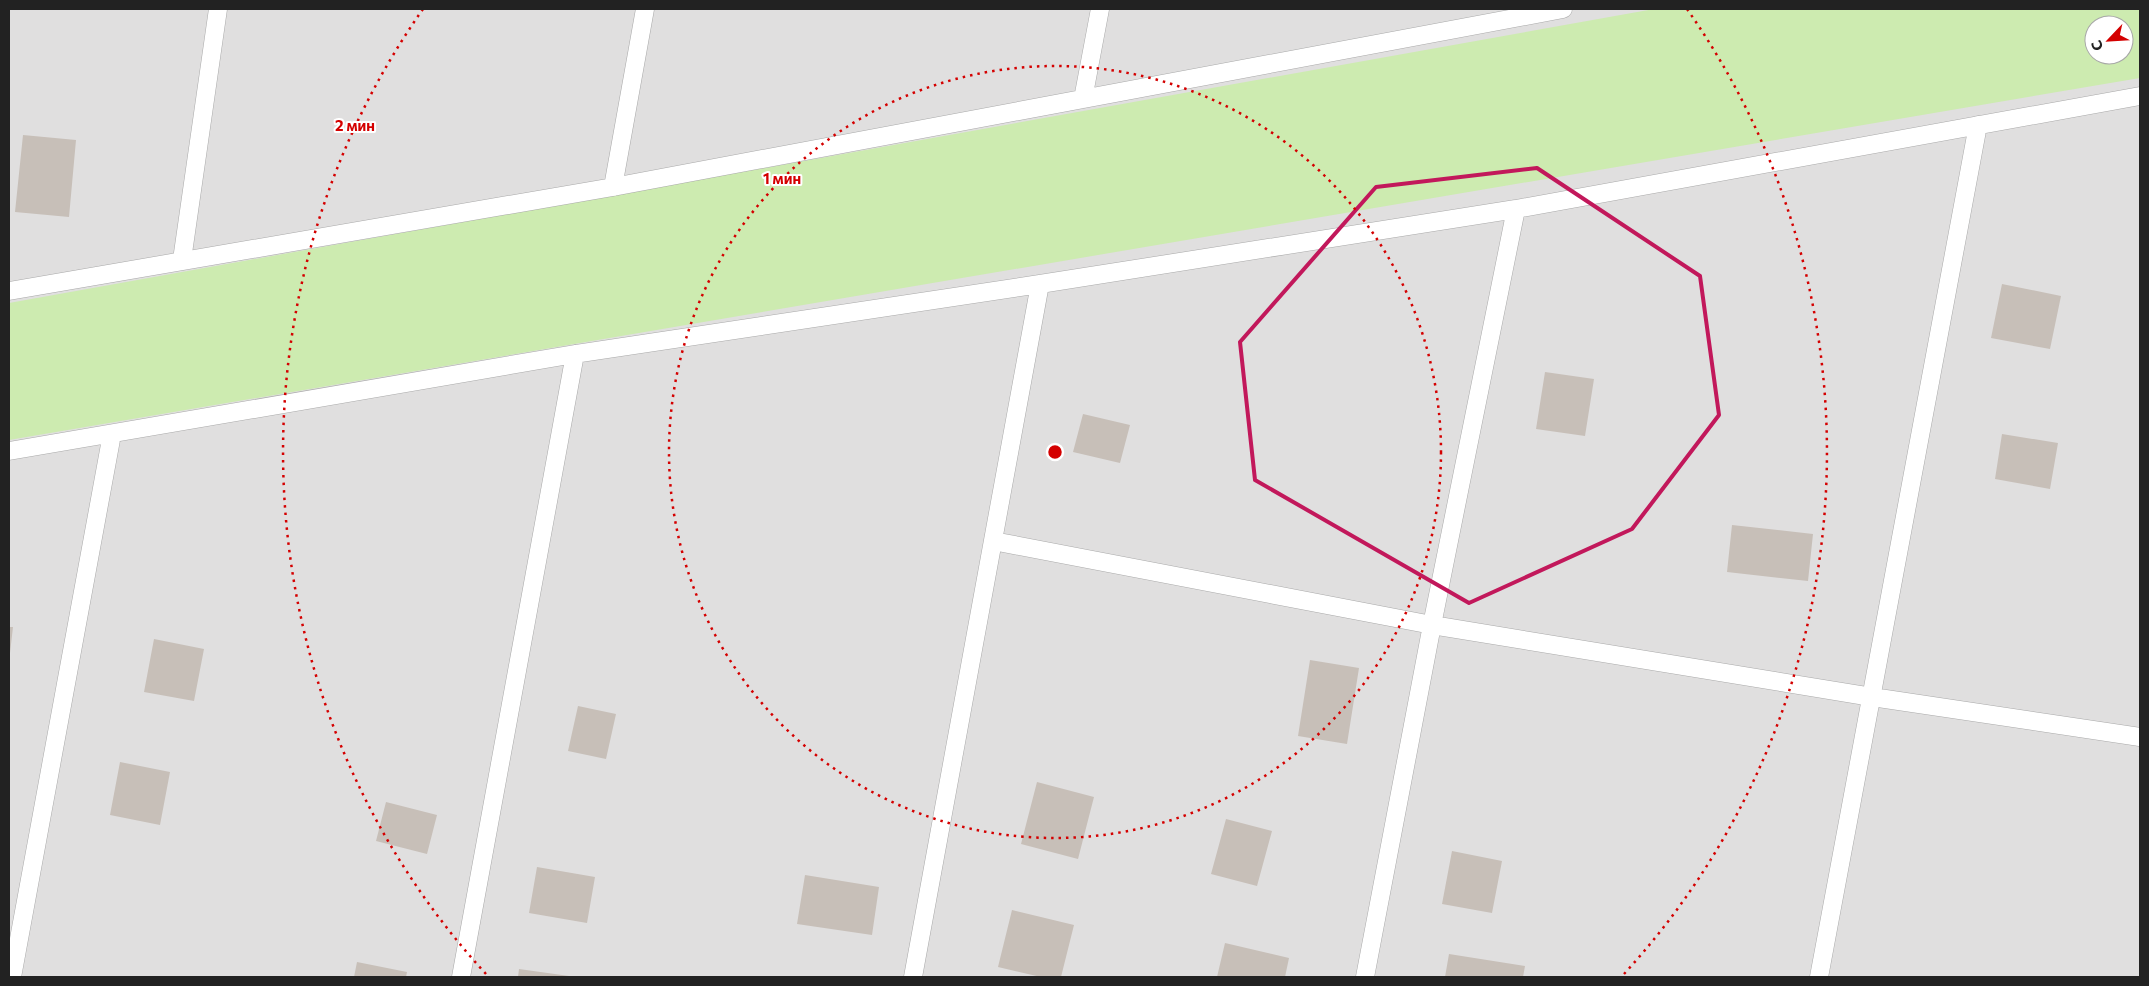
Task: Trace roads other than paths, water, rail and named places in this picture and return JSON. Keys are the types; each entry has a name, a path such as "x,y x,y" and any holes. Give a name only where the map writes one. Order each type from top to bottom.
{"lane":[{"path":"182,260 218,9"},
{"path":"613,188 645,9"},
{"path":"1083,99 1100,9"},
{"path":"9,291 613,188 1552,10"},
{"path":"9,452 575,354 1040,284 1516,209 2140,96"},
{"path":"1819,977 1978,125"},
{"path":"1365,977 1432,625 1516,209"},
{"path":"912,977 1040,284"},
{"path":"461,977 575,354"},
{"path":"12,977 112,434"},
{"path":"993,541 1432,625 1872,697 2140,737"}]}
